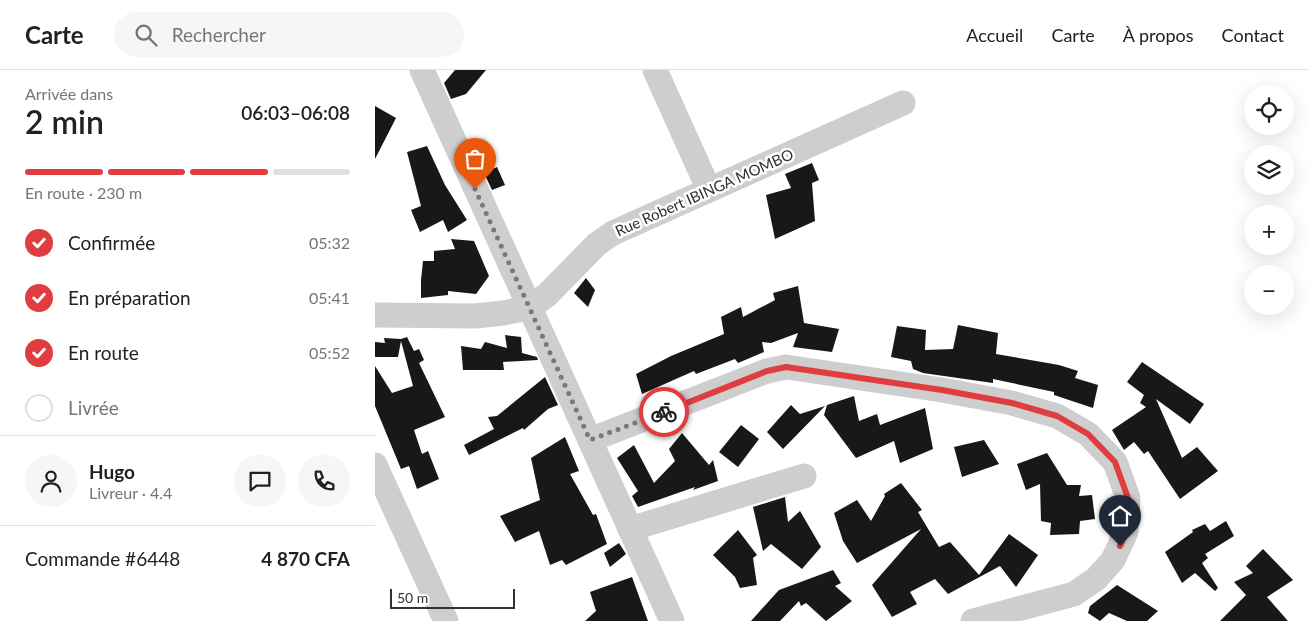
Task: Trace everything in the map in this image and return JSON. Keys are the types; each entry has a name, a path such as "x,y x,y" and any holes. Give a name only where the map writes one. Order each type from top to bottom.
{"street":[{"path":"421,70 672,621"},
{"path":"655,70 709,190"},
{"name":"Rue Robert IBINGA MOMBO","path":"375,315 475,316 503,314 529,308 547,295 597,244 613,232 903,103"},
{"path":"590,440 767,371 786,367 942,390 1012,403 1057,416 1088,434 1115,462 1128,498 1126,532 1113,560 1096,579 1074,594 973,621"},
{"path":"375,464 446,621"},
{"path":"629,529 804,476"}],"building":[{"path":"455,70 486,70 466,94 451,99 444,83"},
{"path":"375,106 396,118 375,159"},
{"path":"427,146 445,185 467,220 448,232 443,220 420,232 411,210 421,206 407,152"},
{"path":"812,163 819,180 812,183 815,221 775,239 766,195 791,188 785,174"},
{"path":"497,167 505,185 492,190 484,173"},
{"path":"451,239 474,241 489,276 476,294 448,291 448,295 421,298 423,261 434,261 434,251 455,249"},
{"path":"586,278 595,290 588,307 574,293"},
{"path":"798,286 804,323 839,329 832,352 793,347 798,333 771,343 762,342 764,352 738,363 735,359 696,374 694,371 642,394 636,374 671,356 724,334 721,317 741,307 743,317 775,300 773,293"},
{"path":"958,325 998,333 996,354 1059,365 1078,371 1075,378 1098,385 1093,408 1054,395 1054,392 993,379 993,383 923,373 913,369 911,361 891,357 897,326 926,330 925,350 953,349"},
{"path":"505,335 521,337 522,353 537,357 538,360 503,362 504,370 463,370 461,346 481,349 485,342 507,348"},
{"path":"407,337 414,351 419,349 424,360 419,363 445,417 414,430 422,454 428,451 439,479 417,489 409,466 401,469 375,406 375,366 392,393 413,386 401,341 398,357 375,357 375,342 385,343 384,338 401,339"},
{"path":"1142,362 1204,404 1190,424 1156,399 1182,458 1197,447 1218,471 1180,499 1148,451 1144,454 1134,442 1124,450 1112,430 1146,407 1140,403 1144,395 1127,382"},
{"path":"545,377 558,405 548,409 524,430 523,428 469,455 464,445 494,429 488,417 497,416"},
{"path":"854,396 859,421 877,414 880,425 925,408 933,449 900,463 894,441 856,458 824,415 827,405"},
{"path":"791,405 800,414 825,406 783,449 767,432"},
{"path":"741,425 759,439 738,467 719,452"},
{"path":"682,433 709,465 713,460 718,481 638,507 632,496 638,491 617,458 634,445 654,483 675,461 669,449"},
{"path":"565,437 579,471 570,474 593,515 596,514 607,544 566,565 562,560 550,565 539,531 515,542 500,516 540,500 531,458"},
{"path":"984,440 999,464 962,477 954,447"},
{"path":"1047,453 1067,485 1081,485 1079,496 1092,495 1095,519 1080,521 1079,534 1050,535 1051,523 1041,521 1040,484 1026,490 1017,464"},
{"path":"901,483 922,510 918,512 939,547 950,542 979,575 1009,534 1038,555 1016,587 1000,566 948,594 935,579 910,592 917,604 892,617 872,585 921,529 857,563 843,541 834,513 857,500 871,521 885,496 884,494"},
{"path":"785,497 788,522 800,511 821,547 802,569 771,544 763,551 753,507"},
{"path":"1226,521 1234,536 1205,554 1208,558 1202,563 1218,588 1215,591 1195,573 1182,583 1165,552 1193,532 1192,530 1205,524 1210,531"},
{"path":"738,530 757,555 753,558 757,585 740,588 735,577 713,555"},
{"path":"619,543 626,554 610,567 604,553"},
{"path":"1263,549 1293,580 1267,597 1288,621 1220,621 1246,595 1234,582 1253,573 1246,566"},
{"path":"833,570 841,583 835,586 852,601 826,621 806,603 801,606 799,601 780,621 751,621 779,590"},
{"path":"632,577 648,621 585,621 596,611 590,592"},
{"path":"1117,585 1158,611 1147,621 1127,621 1109,613 1100,621 1088,613 1090,606"}],"way so far":[{"path":"475,189 590,440 664,412"}],"route":[{"path":"664,412 767,371 786,367 942,390 1012,403 1057,416 1088,434 1115,462 1128,498 1126,532 1120,546"}]}
